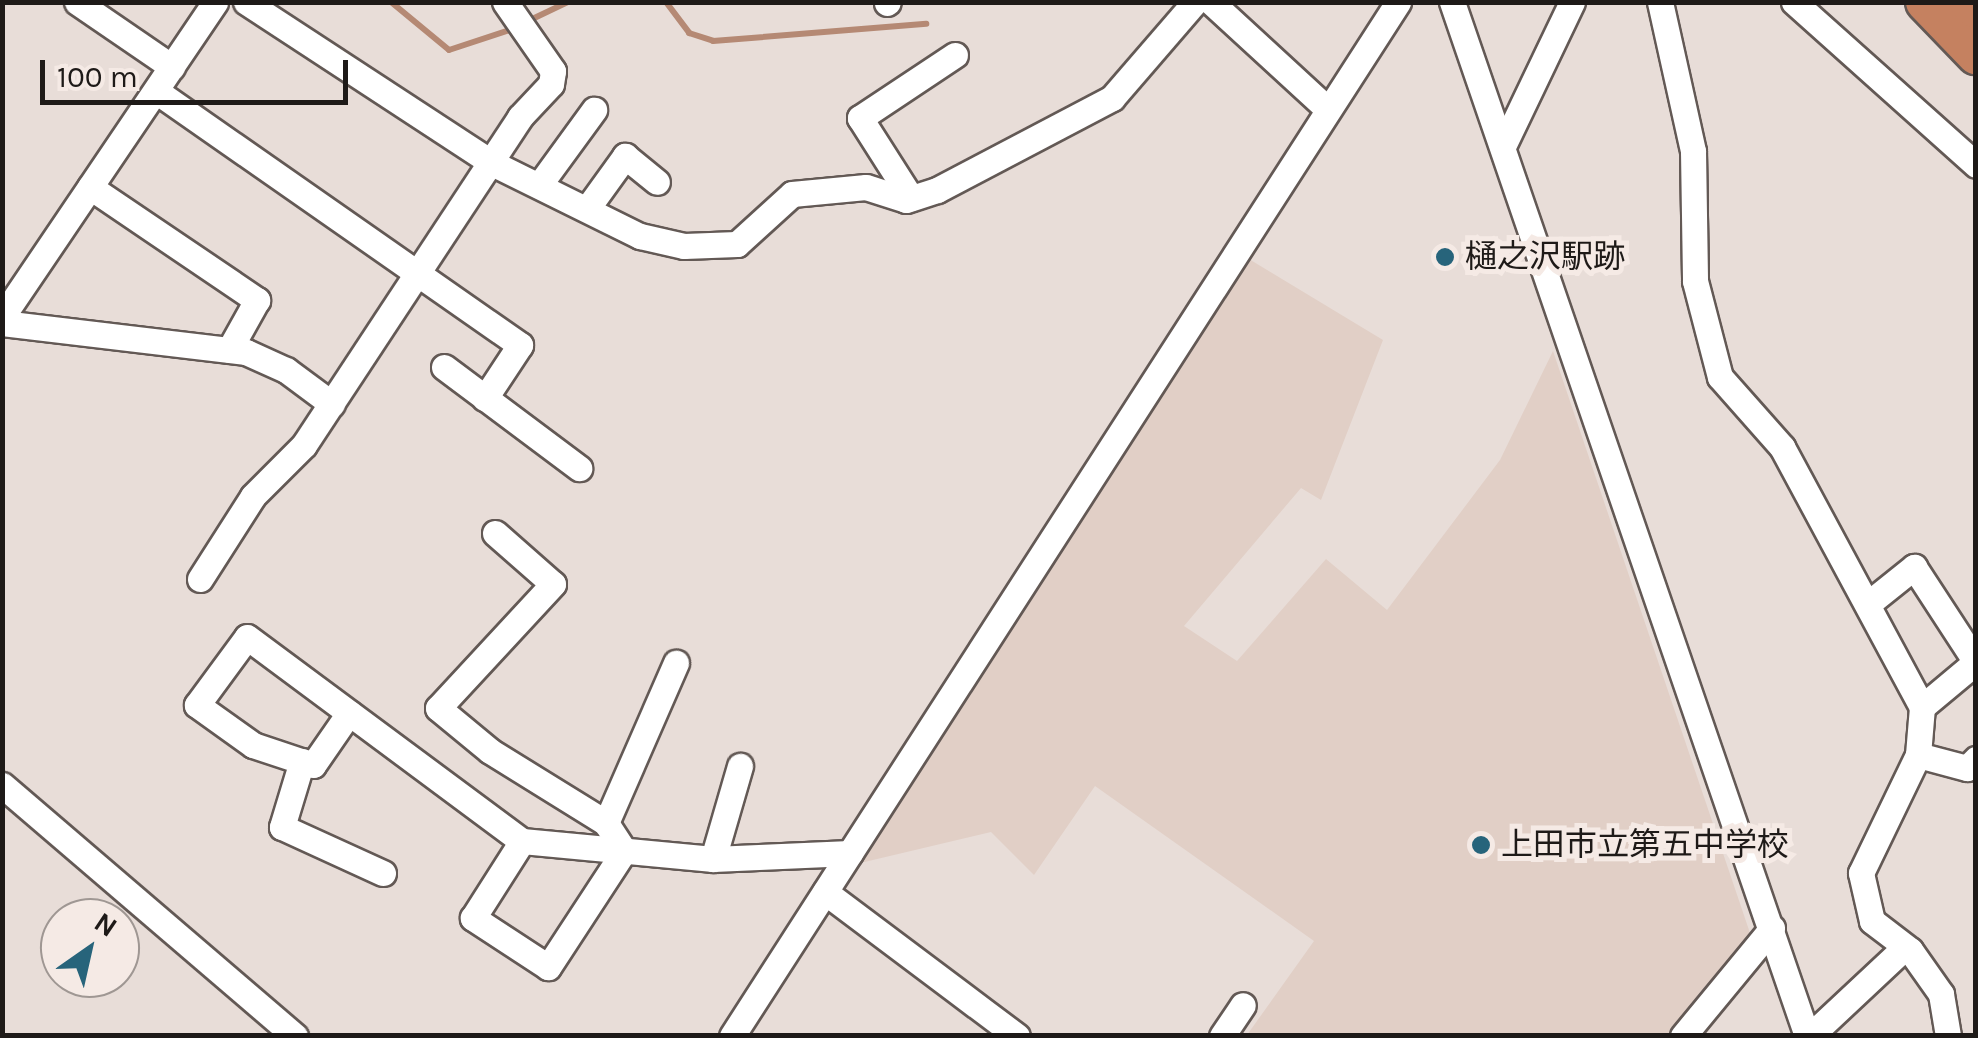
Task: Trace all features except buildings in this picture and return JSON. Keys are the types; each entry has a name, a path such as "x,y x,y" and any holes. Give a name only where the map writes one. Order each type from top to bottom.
{"highway":[{"path":"1925,2 1976,55"},
{"path":"1969,2 1976,9"}],"street":[{"path":"77,2 172,67"},
{"path":"215,2 2,320 229,350 270,360 332,404"},
{"path":"246,2 492,162 589,206 640,236 684,246 737,244 792,194 866,187 911,198 980,170 1112,98 1195,2"},
{"path":"1210,2 1326,107"},
{"path":"732,1036 1326,107 1398,2"},
{"path":"1452,2 1809,1036 1906,947"},
{"path":"1504,144 1572,2"},
{"path":"1660,2 1693,151 1694,281 1720,377 1782,447 1922,707 1918,755 1862,873 1872,920 1906,947 1942,994 1948,1036"},
{"path":"1794,2 1976,165 1976,183"},
{"path":"200,579 252,496 304,445 492,162 551,84 552,71 516,18"},
{"path":"911,198 860,118 956,55"},
{"path":"156,91 421,271 520,345 485,398"},
{"path":"540,184 594,110"},
{"path":"589,206 625,156 656,182"},
{"path":"90,187 258,300 229,350"},
{"path":"444,367 579,468"},
{"path":"495,532 553,584 438,708 490,751 606,823 624,851"},
{"path":"1869,603 1914,567 1976,662 1922,707"},
{"path":"349,712 313,766 253,744 197,706 247,637 349,712 522,841 713,859 850,853"},
{"path":"606,823 676,663"},
{"path":"1918,755 1967,768 1976,759"},
{"path":"302,762 282,828 382,873"},
{"path":"713,859 740,766"},
{"path":"2,785 295,1036"},
{"path":"522,841 473,918 548,967 624,851"},
{"path":"825,892 1017,1036"},
{"path":"1683,1036 1772,928"},
{"path":"1222,1036 1243,1005"}],"shaded area":[{"name":"上田市立第五中学校","path":"1244,256 1383,340 1321,500 1301,488 1184,626 1237,661 1326,559 1387,610 1500,460 1553,351 1751,936 1670,1035 1247,1035 1314,941 1095,786 1034,875 991,832 856,864"}],"waterway":[{"path":"391,2 449,50 513,29"},
{"path":"528,21 568,2"},
{"path":"666,2 689,33 713,41 926,24"}],"place":[{"name":"樋之沢駅跡","path":"1445,257"},
{"name":"上田市立第五中学校","path":"1481,845"}]}
